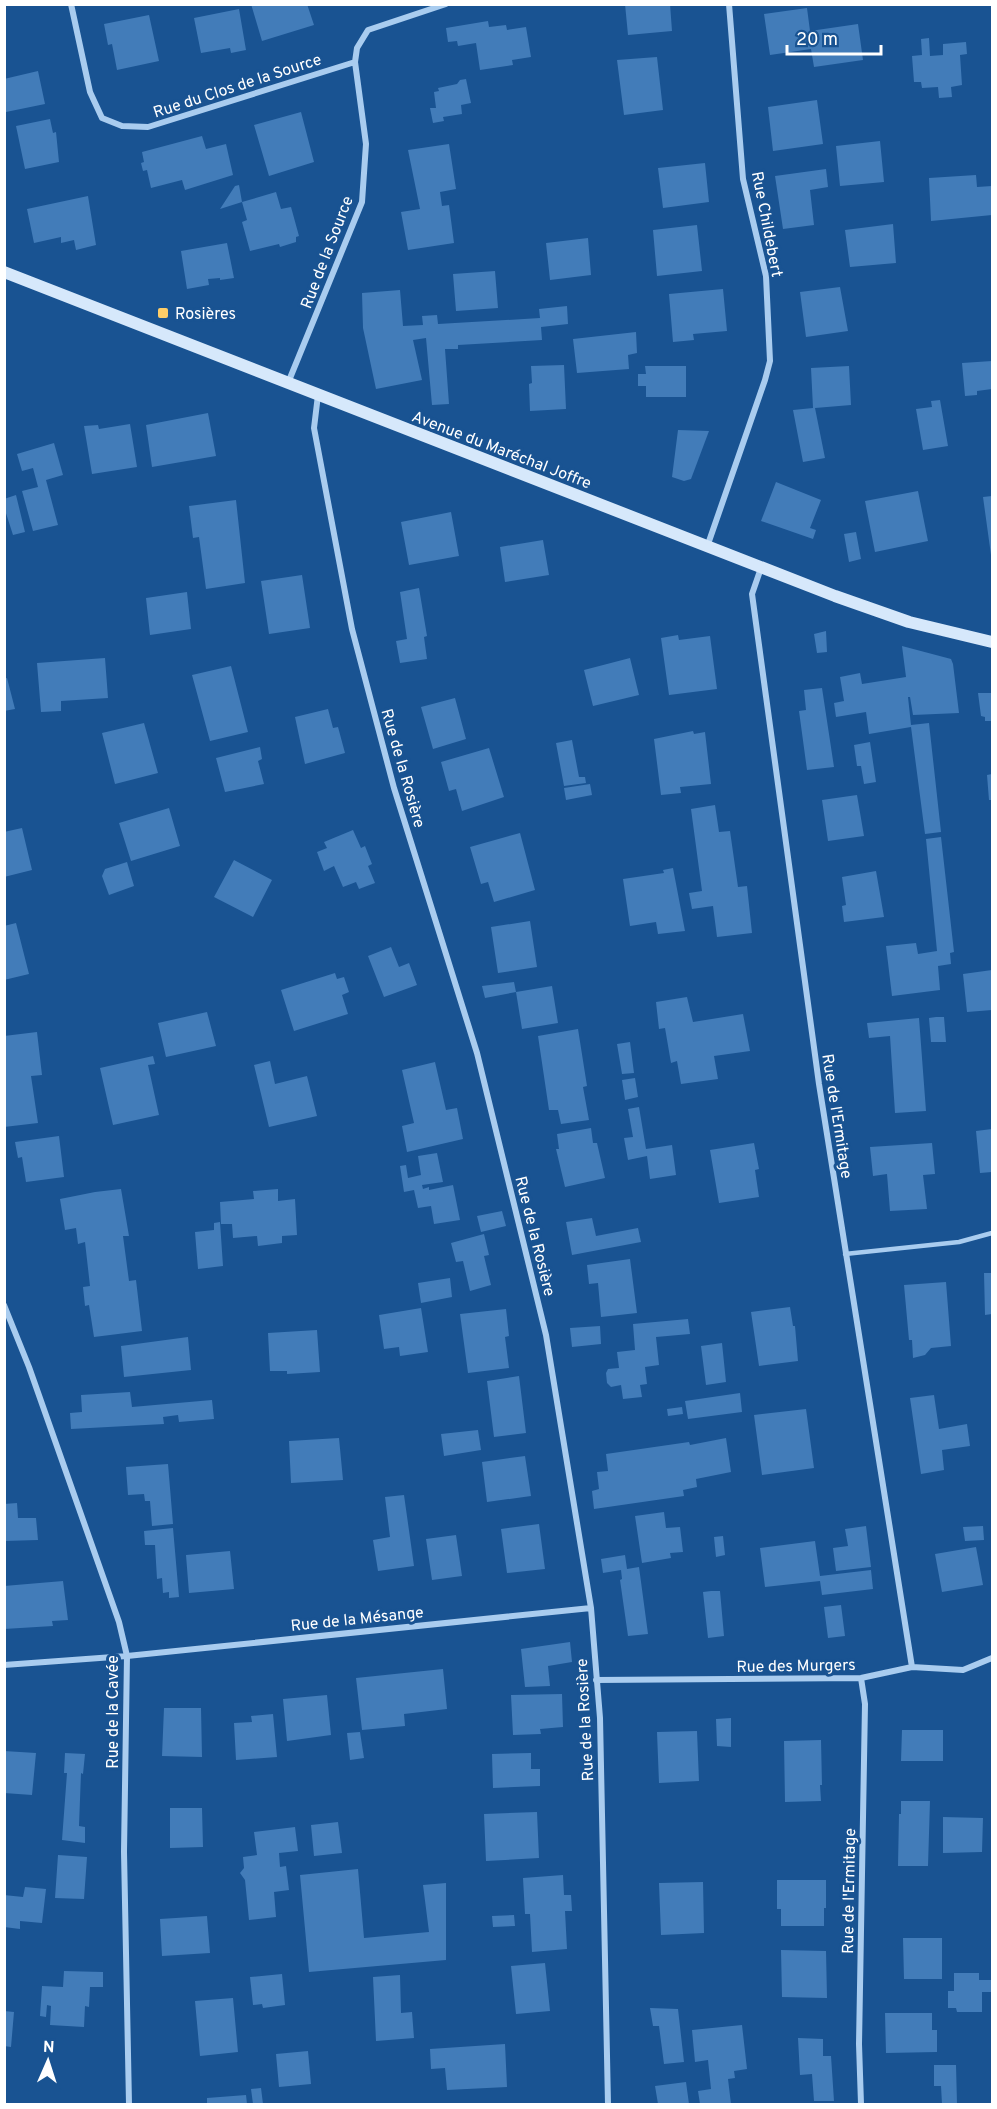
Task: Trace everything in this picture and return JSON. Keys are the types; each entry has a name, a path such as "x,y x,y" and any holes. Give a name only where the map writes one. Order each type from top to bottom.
{"street":[{"name":"Rue du Clos de la Source","path":"71,4 90,92 95,105 102,118 122,126 148,127 355,62"},
{"name":"Rue de la Source","path":"288,384 362,202 366,144 355,62 357,48 368,30 446,4"},
{"name":"Rue Childebert","path":"707,547 770,361 766,276 743,180 729,4"},
{"name":"Avenue du Maréchal Joffre","path":"4,272 761,568 909,622 993,642"},
{"name":"Rue de la Rosière","path":"318,395 314,428 352,629 394,788 477,1053 546,1335 591,1608 600,1718 608,2104"},
{"name":"Rue de l'Ermitage","path":"761,568 752,594 819,1084 912,1667"},
{"name":"Rue de la Cavée","path":"4,1305 29,1367 119,1622 127,1656 124,1852 129,2104"},
{"name":"Rue de la Mésange","path":"4,1665 127,1656 591,1608"},
{"name":"Rue des Murgers","path":"596,1680 861,1678 912,1667 963,1670 993,1658"},
{"name":"Rue de l'Ermitage","path":"861,1678 865,1704 859,2044 861,2104"}],"lane":[{"path":"845,1254 959,1242 993,1233"}],"building":[{"path":"251,4 307,4 314,25 262,41"},
{"path":"625,4 670,4 672,31 628,35"},
{"path":"807,8 810,31 858,24 863,60 814,67 811,49 770,55 764,14"},
{"path":"239,9 246,50 231,53 230,48 201,53 194,18"},
{"path":"149,15 159,61 117,70 112,44 108,45 104,24"},
{"path":"488,21 489,27 506,25 507,30 526,27 531,57 512,60 513,65 480,70 476,43 458,46 457,41 448,42 446,28"},
{"path":"929,38 930,56 943,55 943,44 966,42 967,54 960,55 962,85 951,87 952,97 939,98 938,87 922,88 921,82 914,82 912,56 922,55 921,39"},
{"path":"657,57 663,110 624,115 617,60"},
{"path":"38,71 45,104 6,112 4,79"},
{"path":"466,79 471,103 461,105 462,114 443,117 444,121 433,123 430,108 436,108 434,92 439,91 438,88 457,84 460,80"},
{"path":"817,100 823,144 773,151 768,107"},
{"path":"301,112 314,162 269,176 254,125"},
{"path":"50,119 53,133 56,132 59,162 25,169 16,126"},
{"path":"202,136 206,149 226,144 233,175 185,190 182,180 151,188 147,170 143,171 141,163 144,162 142,152"},
{"path":"880,141 884,182 840,186 836,146"},
{"path":"449,144 456,189 440,192 442,206 449,205 454,243 408,250 401,212 420,209 408,150"},
{"path":"705,163 709,202 663,208 658,168"},
{"path":"826,169 828,187 810,190 814,225 783,229 775,176"},
{"path":"976,175 977,187 992,186 992,215 931,221 929,178"},
{"path":"239,185 242,202 220,209 235,186"},
{"path":"276,192 281,209 291,207 299,236 296,237 296,242 280,247 279,244 250,251 242,222 247,220 242,202"},
{"path":"88,196 96,245 76,250 74,240 61,243 61,237 34,243 27,209"},
{"path":"893,224 896,263 850,267 845,230"},
{"path":"697,225 702,271 657,276 653,230"},
{"path":"588,238 591,275 550,280 546,243"},
{"path":"227,243 234,278 208,279 209,285 187,289 181,251"},
{"path":"495,271 498,308 456,311 453,274"},
{"path":"840,287 848,331 806,337 800,292"},
{"path":"723,289 727,331 693,334 694,340 673,342 669,294"},
{"path":"400,290 403,326 423,325 422,316 437,315 438,324 540,318 539,309 567,306 568,324 541,327 542,340 458,345 458,349 445,349 449,404 432,405 426,338 413,340 422,380 376,389 363,328 362,293"},
{"path":"636,332 637,353 628,355 629,369 577,373 573,339"},
{"path":"992,361 992,389 977,391 977,395 965,396 962,363"},
{"path":"564,365 566,409 530,411 531,366"},
{"path":"645,366 686,366 686,397 646,397 646,386 638,386 638,374 646,374"},
{"path":"849,366 851,405 815,408 825,458 803,462 793,410 813,408 811,368"},
{"path":"940,400 948,446 923,450 916,409 932,407 931,401"},
{"path":"208,413 216,456 152,467 146,425"},
{"path":"130,424 137,467 92,474 84,426 98,425 99,429"},
{"path":"678,430 709,431 691,479 684,481 672,477"},
{"path":"54,443 63,475 46,480 58,525 33,531 22,491 38,487 33,468 22,471 17,454"},
{"path":"776,482 821,500 810,528 816,530 813,539 761,521"},
{"path":"918,491 928,541 875,552 865,501"},
{"path":"16,495 25,532 13,535 4,507 4,499"},
{"path":"992,496 992,555 991,555 983,497"},
{"path":"236,500 245,583 206,589 199,537 193,538 189,506"},
{"path":"451,512 459,556 409,565 401,522"},
{"path":"856,532 861,559 849,562 844,534"},
{"path":"543,540 549,575 505,582 500,547"},
{"path":"302,575 310,628 269,634 261,581"},
{"path":"419,588 427,636 424,637 427,659 400,663 396,641 407,639 400,592"},
{"path":"187,592 191,629 150,635 146,598"},
{"path":"826,631 827,652 817,653 814,634"},
{"path":"678,635 679,640 710,636 717,689 669,695 661,638"},
{"path":"902,646 951,659 953,664 959,713 913,715 910,697 908,697 911,725 929,723 941,832 925,834 911,727 869,734 866,712 836,717 834,703 844,701 840,677 860,673 862,684 906,677"},
{"path":"105,658 108,698 61,701 61,711 41,712 37,663"},
{"path":"630,658 639,695 593,706 584,670"},
{"path":"231,666 248,732 210,741 192,675"},
{"path":"7,678 15,709 4,711 4,679"},
{"path":"822,688 834,767 807,770 799,711 806,710 804,690"},
{"path":"978,693 992,693 992,721 985,721 985,717 981,716"},
{"path":"455,698 466,739 433,749 421,707"},
{"path":"328,709 333,728 338,727 345,753 305,764 295,717"},
{"path":"144,723 158,773 115,784 102,733"},
{"path":"693,731 694,734 705,732 711,784 680,787 681,793 661,795 654,739"},
{"path":"572,740 579,777 585,777 586,783 564,786 556,743"},
{"path":"870,742 876,782 864,784 861,766 857,766 854,745"},
{"path":"260,747 262,759 258,761 264,784 225,792 216,758"},
{"path":"489,748 504,797 462,811 456,789 449,791 441,762"},
{"path":"992,774 992,800 989,800 987,775"},
{"path":"590,784 592,795 566,800 564,788"},
{"path":"857,795 864,836 828,841 822,800"},
{"path":"715,805 719,832 730,831 738,887 747,886 752,933 717,937 713,906 692,909 689,893 702,891 691,809"},
{"path":"169,808 180,846 131,861 119,823"},
{"path":"22,828 32,870 4,877 4,832"},
{"path":"353,830 361,848 365,846 372,864 368,866 375,883 359,889 356,882 343,887 334,866 324,871 317,852 327,848 324,842"},
{"path":"520,833 535,890 494,902 488,882 481,884 470,847"},
{"path":"941,837 954,952 950,953 951,964 938,966 940,990 892,996 886,946 916,943 918,954 937,951 926,839"},
{"path":"234,860 272,880 253,917 214,897"},
{"path":"127,862 134,886 109,895 102,876 105,869"},
{"path":"673,868 685,931 658,934 656,922 630,926 623,879 664,873 663,870"},
{"path":"876,871 884,917 844,922 842,906 846,905 842,877"},
{"path":"530,921 537,967 498,973 491,927"},
{"path":"16,923 29,974 4,980 4,926"},
{"path":"391,947 399,967 409,963 417,985 384,997 368,956"},
{"path":"992,970 992,1010 967,1012 963,974"},
{"path":"335,973 337,979 344,977 349,992 342,995 348,1014 294,1031 281,990"},
{"path":"514,982 516,992 485,998 482,986"},
{"path":"552,986 558,1023 522,1029 516,992"},
{"path":"687,997 693,1022 743,1014 750,1051 714,1056 718,1079 681,1084 677,1061 671,1063 665,1028 659,1029 656,1002"},
{"path":"207,1012 216,1046 166,1057 158,1023"},
{"path":"944,1017 946,1042 931,1042 929,1018"},
{"path":"919,1018 926,1111 895,1113 890,1036 869,1038 867,1023"},
{"path":"578,1029 587,1086 583,1087 589,1120 561,1124 558,1110 549,1110 538,1036"},
{"path":"37,1032 42,1075 31,1076 38,1123 4,1127 4,1036"},
{"path":"630,1042 634,1073 622,1074 617,1044"},
{"path":"153,1056 155,1064 148,1065 159,1115 113,1125 100,1068"},
{"path":"270,1061 275,1084 307,1076 317,1116 269,1127 254,1065"},
{"path":"435,1062 446,1110 457,1108 463,1139 407,1152 402,1126 414,1123 402,1070"},
{"path":"635,1078 638,1097 625,1100 622,1080"},
{"path":"639,1107 646,1149 672,1145 676,1175 650,1179 647,1156 628,1160 624,1138 633,1137 628,1109"},
{"path":"591,1128 593,1143 597,1143 605,1178 565,1187 556,1149 559,1149 557,1134"},
{"path":"992,1129 992,1172 980,1173 976,1131"},
{"path":"59,1136 64,1177 26,1182 22,1157 18,1158 15,1142"},
{"path":"754,1143 759,1169 755,1170 759,1197 719,1203 710,1150"},
{"path":"932,1143 935,1174 923,1175 927,1209 890,1211 887,1174 873,1176 870,1147"},
{"path":"437,1153 443,1182 422,1185 423,1189 453,1185 460,1220 434,1224 431,1206 418,1208 414,1190 404,1192 400,1166 406,1165 408,1178 421,1175 418,1156"},
{"path":"121,1189 129,1236 123,1236 129,1281 136,1280 142,1331 94,1337 89,1305 85,1306 83,1287 90,1286 85,1242 78,1244 76,1228 65,1230 60,1199"},
{"path":"278,1189 278,1201 295,1199 297,1235 282,1236 282,1243 258,1246 257,1236 233,1238 232,1224 221,1224 220,1202 254,1199 253,1191"},
{"path":"502,1211 506,1226 481,1232 477,1216"},
{"path":"592,1218 596,1236 638,1228 641,1242 572,1255 566,1222"},
{"path":"220,1222 223,1266 198,1269 195,1232 214,1230 214,1223"},
{"path":"484,1234 489,1255 484,1256 491,1285 470,1291 463,1261 456,1262 451,1243"},
{"path":"630,1259 637,1313 601,1317 598,1283 589,1284 587,1265"},
{"path":"984,1273 992,1273 992,1314 985,1315"},
{"path":"450,1278 452,1297 421,1303 418,1283"},
{"path":"946,1282 951,1346 931,1348 925,1355 913,1358 904,1285"},
{"path":"790,1307 793,1326 795,1326 798,1361 759,1366 751,1312"},
{"path":"421,1308 428,1352 400,1356 399,1347 384,1349 379,1315"},
{"path":"506,1309 509,1336 505,1337 509,1368 468,1373 460,1314"},
{"path":"688,1319 690,1334 656,1337 659,1365 645,1367 647,1384 640,1385 642,1397 623,1399 621,1385 611,1387 607,1383 608,1369 619,1368 617,1352 635,1350 633,1324"},
{"path":"600,1326 601,1344 572,1347 570,1328"},
{"path":"317,1330 320,1372 287,1374 287,1371 270,1371 268,1333"},
{"path":"188,1337 191,1370 124,1377 121,1346"},
{"path":"722,1343 726,1382 706,1385 701,1346"},
{"path":"519,1376 526,1433 494,1437 487,1381"},
{"path":"130,1392 132,1407 212,1400 214,1419 179,1422 178,1415 163,1417 164,1424 71,1429 70,1413 82,1412 81,1395"},
{"path":"740,1393 742,1412 688,1419 685,1401"},
{"path":"934,1395 939,1429 967,1424 970,1446 942,1450 944,1470 921,1474 910,1398"},
{"path":"682,1407 683,1414 668,1416 667,1409"},
{"path":"806,1409 814,1468 762,1475 754,1415"},
{"path":"478,1430 481,1450 444,1456 441,1434"},
{"path":"339,1438 343,1480 291,1483 289,1441"},
{"path":"726,1438 731,1472 696,1479 697,1487 683,1490 684,1496 594,1509 592,1491 599,1489 597,1472 608,1471 606,1454 689,1442 690,1445"},
{"path":"525,1456 531,1496 487,1502 482,1462"},
{"path":"168,1464 173,1524 152,1526 150,1501 145,1501 144,1494 128,1495 126,1467"},
{"path":"404,1495 414,1566 378,1571 373,1540 390,1537 385,1497"},
{"path":"17,1503 18,1518 36,1518 38,1540 4,1541 4,1504"},
{"path":"664,1512 666,1528 680,1527 683,1552 670,1553 671,1558 642,1563 635,1516"},
{"path":"539,1524 545,1569 507,1573 501,1529"},
{"path":"866,1526 871,1567 836,1571 833,1548 848,1546 845,1529"},
{"path":"983,1526 984,1540 965,1541 963,1527"},
{"path":"173,1528 179,1597 169,1598 169,1592 163,1593 162,1578 157,1579 155,1545 145,1545 144,1531"},
{"path":"456,1535 462,1576 432,1580 426,1539"},
{"path":"723,1536 725,1555 716,1557 714,1537"},
{"path":"815,1541 820,1576 871,1570 873,1589 822,1595 820,1581 765,1587 760,1548"},
{"path":"976,1547 983,1585 942,1592 935,1554"},
{"path":"230,1551 234,1589 189,1593 186,1555"},
{"path":"625,1555 627,1569 639,1567 648,1634 628,1636 620,1580 622,1579 621,1570 603,1573 601,1559"},
{"path":"63,1581 68,1620 52,1621 53,1626 4,1629 4,1586"},
{"path":"720,1591 724,1636 708,1638 703,1592"},
{"path":"841,1605 845,1636 828,1638 824,1607"},
{"path":"570,1642 572,1662 548,1666 550,1686 525,1687 521,1649"},
{"path":"443,1669 447,1709 404,1714 405,1726 362,1730 356,1678"},
{"path":"562,1694 563,1727 540,1729 541,1734 513,1735 511,1695"},
{"path":"327,1695 331,1735 287,1741 283,1699"},
{"path":"164,1708 201,1708 202,1757 162,1756"},
{"path":"273,1714 277,1757 236,1760 234,1723 252,1722 251,1716"},
{"path":"731,1718 731,1747 717,1746 716,1719"},
{"path":"902,1730 943,1730 943,1761 901,1761"},
{"path":"697,1731 699,1781 659,1783 657,1732"},
{"path":"360,1732 364,1758 350,1760 347,1733"},
{"path":"821,1740 821,1801 785,1802 784,1741"},
{"path":"4,1751 36,1753 32,1795 4,1793"},
{"path":"65,1753 85,1754 83,1774 81,1773 79,1826 85,1827 85,1843 62,1840 67,1773 64,1773"},
{"path":"531,1753 531,1769 540,1769 540,1786 493,1788 492,1754"},
{"path":"901,1801 930,1801 928,1866 898,1866"},
{"path":"170,1808 202,1808 203,1847 170,1848"},
{"path":"537,1812 539,1858 486,1861 484,1814"},
{"path":"943,1817 983,1818 982,1852 943,1853"},
{"path":"338,1822 342,1853 314,1856 311,1825"},
{"path":"295,1827 298,1851 279,1853 280,1867 286,1866 289,1890 274,1892 276,1917 249,1920 245,1880 240,1873 244,1868 243,1857 257,1855 254,1832"},
{"path":"58,1855 87,1857 84,1899 55,1898"},
{"path":"358,1869 364,1938 429,1932 423,1885 446,1883 446,1960 309,1972 300,1875"},
{"path":"563,1875 564,1895 571,1895 572,1911 565,1911 567,1949 532,1952 530,1914 525,1914 523,1878"},
{"path":"777,1880 826,1880 824,1926 781,1926 781,1909 777,1909"},
{"path":"703,1882 704,1933 661,1935 659,1883"},
{"path":"25,1887 46,1889 42,1923 20,1921 20,1929 4,1927 4,1895 23,1897"},
{"path":"514,1915 515,1926 493,1927 492,1916"},
{"path":"207,1916 210,1953 162,1956 160,1919"},
{"path":"903,1938 942,1938 942,1979 904,1979"},
{"path":"781,1950 826,1951 827,1998 782,1997"},
{"path":"545,1963 550,2011 516,2014 511,1966"},
{"path":"64,1971 103,1972 103,1987 90,1987 89,2007 85,2006 84,2027 50,2025 51,2006 47,2005 46,2017 40,2016 42,1986 63,1987"},
{"path":"954,1973 979,1973 979,1980 992,1980 992,1992 982,1992 982,2012 957,2012 956,2008 948,2008 948,1991 954,1991"},
{"path":"282,1974 285,2005 263,2008 262,2004 253,2005 250,1977"},
{"path":"400,1975 401,2013 412,2012 414,2038 376,2041 373,1977"},
{"path":"233,1998 238,2052 200,2056 195,2001"},
{"path":"650,2008 678,2009 684,2062 664,2064 659,2026 653,2026"},
{"path":"4,2011 14,2012 11,2047 4,2046"},
{"path":"885,2013 932,2013 932,2030 937,2030 937,2052 886,2053"},
{"path":"742,2025 747,2069 734,2071 735,2078 728,2079 731,2104 700,2104 698,2091 711,2089 708,2060 695,2062 692,2030"},
{"path":"798,2038 823,2039 823,2056 831,2056 834,2101 814,2101 812,2074 800,2075"},
{"path":"505,2044 507,2087 447,2090 445,2068 431,2069 430,2049"},
{"path":"308,2051 311,2084 279,2087 276,2054"},
{"path":"934,2065 956,2065 957,2104 942,2104 941,2086 934,2086"},
{"path":"686,2082 689,2104 658,2104 655,2086"},
{"path":"261,2088 263,2104 253,2104 251,2089"},
{"path":"246,2095 247,2104 207,2104 207,2098"}],"place":[{"name":"Rosières","path":"163,313"}]}
